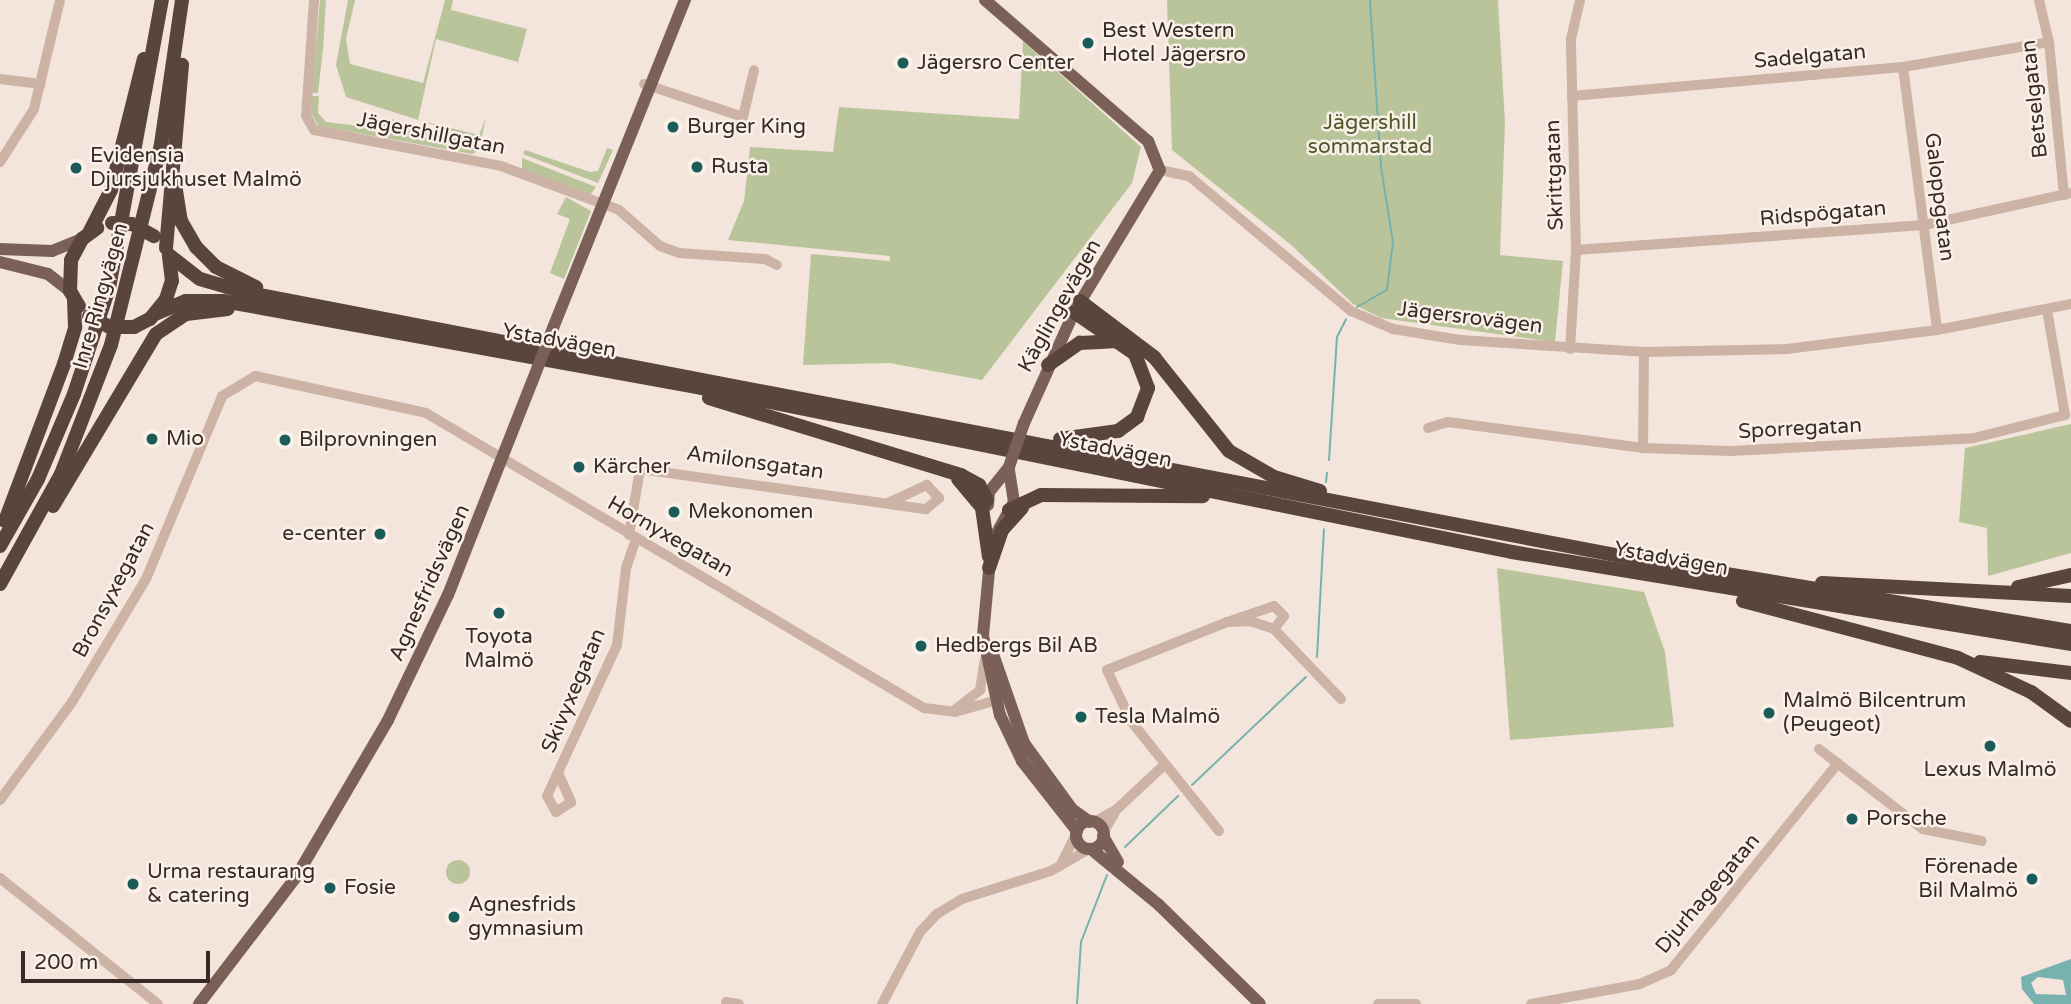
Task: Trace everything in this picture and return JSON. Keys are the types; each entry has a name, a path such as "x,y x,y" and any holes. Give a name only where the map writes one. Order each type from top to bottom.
{"highway":[{"path":"0,532 64,364 75,327 71,260 111,190 160,0"},
{"name":"Inre Ringvägen","path":"0,546 38,479 69,406 109,288 160,0"},
{"path":"125,380 153,317 170,290 167,252 184,0"},
{"name":"Inre Ringvägen","path":"0,584 28,542 85,415 127,292 161,144 184,0"},
{"path":"176,128 175,192 191,241 223,272 282,305"},
{"path":"86,236 112,223 132,224 154,236 167,252"},
{"name":"Ystadvägen","path":"167,252 214,285 282,305 1311,513 1674,582 2071,644"},
{"path":"72,296 89,316 110,327 134,327 153,317"},
{"name":"Ystadvägen","path":"153,317 198,299 282,305 966,427 1439,522 1689,568 2071,631"},
{"path":"28,542 65,488 125,380 156,334 186,314 212,309 282,305"},
{"path":"966,427 1078,439 1118,431 1141,410 1148,381 1139,359 1077,306"},
{"path":"1077,306 1154,357 1202,423 1242,461 1297,485 1439,522"},
{"path":"1048,365 1080,343 1119,342"},
{"path":"626,374 946,470 974,481 987,501"},
{"path":"946,470 971,490 982,508 989,568"},
{"path":"989,568 1014,514 1037,500 1066,495"},
{"path":"1009,510 1035,496 1193,495 1311,513"},
{"path":"1689,568 1894,590 2071,596"},
{"path":"1975,592 2071,575"},
{"path":"1674,582 1958,658 2071,673"},
{"path":"1958,658 2025,688 2071,721"}],"main road":[{"name":"Agnesfridsvägen","path":"199,1004 277,904 340,809 422,654 505,457 628,140 677,0"},
{"name":"Agnesfridsvägen","path":"648,85 685,0"},
{"path":"990,2 1148,141 1160,170"},
{"name":"Käglingevägen","path":"1090,849 1022,761 985,656 985,602 992,545 987,501 1009,468 1048,365 1077,306 1160,170"},
{"path":"0,249 52,251 86,236"},
{"path":"0,262 48,274 72,296"},
{"name":"Käglingevägen","path":"992,545 1014,499 1009,468"},
{"path":"987,501 994,510 1009,510"},
{"name":"Käglingevägen","path":"985,602 999,696 1042,771 1072,809 1092,822 1103,835"},
{"path":"1077,833 1092,822"},
{"path":"1159,905 1090,849 1103,835 1109,852 1260,1004"}],"street":[{"path":"0,162 24,130 41,84 60,0"},
{"name":"Jägershillgatan","path":"314,0 306,116 311,128 500,166 602,204 679,253 765,258 776,265"},
{"name":"Skrittgatan","path":"1570,349 1576,250 1571,39 1580,0"},
{"name":"Betselgatan","path":"2039,0 2049,42 2067,194"},
{"name":"Sadelgatan","path":"1572,96 1903,68 2049,42"},
{"name":"Galoppgatan","path":"1903,68 1937,330"},
{"path":"648,85 743,117 754,70"},
{"path":"0,79 41,84"},
{"name":"Jägersrovägen","path":"1160,170 1189,176 1331,298 1377,325 1460,341 1644,352 1787,349 1937,330 2071,304"},
{"name":"Ridspögatan","path":"1576,250 1924,225 2067,194"},
{"name":"Sporregatan","path":"1428,428 1448,422 1643,448 1730,452 1947,442 2056,421 2067,407 2046,310"},
{"path":"1643,448 1644,352"},
{"name":"Hornyxegatan","path":"234,385 262,376 407,406 505,457 632,537 914,704 946,712 999,696"},
{"name":"Bronsyxegatan","path":"0,800 72,702 146,579 219,402 234,385"},
{"name":"Amilonsgatan","path":"632,537 640,469 890,502"},
{"name":"Skivyxegatan","path":"583,806 571,806 556,812 548,805 617,645 632,537"},
{"path":"1219,831 1163,766 1122,707 1107,670 1227,622 1277,606 1284,620 1274,629"},
{"path":"1227,622 1274,629 1341,699"},
{"path":"969,701 982,684 985,656"},
{"path":"946,712 969,701 999,696"},
{"path":"1819,749 1923,829 1982,841"},
{"name":"Djurhagegatan","path":"1531,1004 1640,984 1671,970 1838,763"},
{"path":"1092,822 1116,810 1163,766"},
{"name":"Skivyxegatan","path":"559,775 571,806"},
{"path":"1103,835 1116,810"},
{"path":"1051,871 1069,855 1077,833"},
{"path":"882,1004 920,932 937,915 962,899 1051,871 1090,849"},
{"path":"0,877 158,1004"},
{"path":"726,1002 739,1004"},
{"path":"1378,1004 1416,1004"}],"green space":[{"path":"320,0 326,0 323,49 318,93 312,93"},
{"path":"348,0 355,0 346,39 350,64 423,83 445,0 453,0 451,10 527,29 518,62 436,39 418,120 346,97 336,65"},
{"name":"Jägershill sommarstad","path":"1167,0 1498,0 1505,123 1500,255 1563,261 1555,342 1381,318 1353,304 1290,244 1172,150"},
{"path":"1023,41 1141,147 1132,183 982,380 889,363 803,365 811,254 890,261 890,256 728,240 744,201 750,147 833,152 839,107 1019,119"},
{"path":"312,96 319,96 318,113 326,122 367,127 388,118 480,144 478,151 472,154 319,126 311,114"},
{"path":"486,118 481,140 419,120 479,135"},
{"path":"607,148 613,150 598,183 523,154 525,150 590,172 598,171"},
{"path":"522,158 596,187 590,195 522,169"},
{"path":"566,197 591,211 564,279 550,273 570,219 557,214"},
{"path":"2071,424 2071,553 1988,576 1987,528 1959,522 1965,448"},
{"path":"1497,568 1644,592 1665,652 1674,727 1510,740"},
{"path":"458,860 469,867 470,872 463,883 458,884 447,877 446,872 453,861"}],"water":[{"path":"2071,959 2071,1004 2034,1004 2022,989 2021,977","holes":["2038,977 2063,980 2066,995 2036,994 2031,983"]}],"waterway":[{"path":"1357,307 1387,290 1393,242 1381,167 1370,0"},
{"path":"1329,460 1337,337 1346,319"},
{"path":"1326,482 1327,473"},
{"path":"1317,657 1324,529"},
{"path":"1192,785 1306,677"},
{"path":"1125,847 1178,796"},
{"path":"1077,1004 1081,942 1107,875"}],"place":[{"name":"Best Western Hotel Jägersro","path":"1088,43"},
{"name":"Jägersro Center","path":"903,63"},
{"name":"Burger King","path":"673,127"},
{"name":"Rusta","path":"697,167"},
{"name":"Evidensia Djursjukhuset Malmö","path":"76,168"},
{"name":"Mio","path":"152,439"},
{"name":"Bilprovningen","path":"285,440"},
{"name":"Kärcher","path":"579,467"},
{"name":"Mekonomen","path":"674,512"},
{"name":"e-center","path":"380,534"},
{"name":"Toyota Malmö","path":"499,613"},
{"name":"Hedbergs Bil AB","path":"921,646"},
{"name":"Malmö Bilcentrum (Peugeot)","path":"1769,713"},
{"name":"Tesla Malmö","path":"1081,717"},
{"name":"Lexus Malmö","path":"1990,746"},
{"name":"Porsche","path":"1852,819"},
{"name":"Förenade Bil Malmö","path":"2032,879"},
{"name":"Urma restaurang & catering","path":"133,884"},
{"name":"Fosie","path":"330,888"},
{"name":"Agnesfrids gymnasium","path":"454,917"}]}
